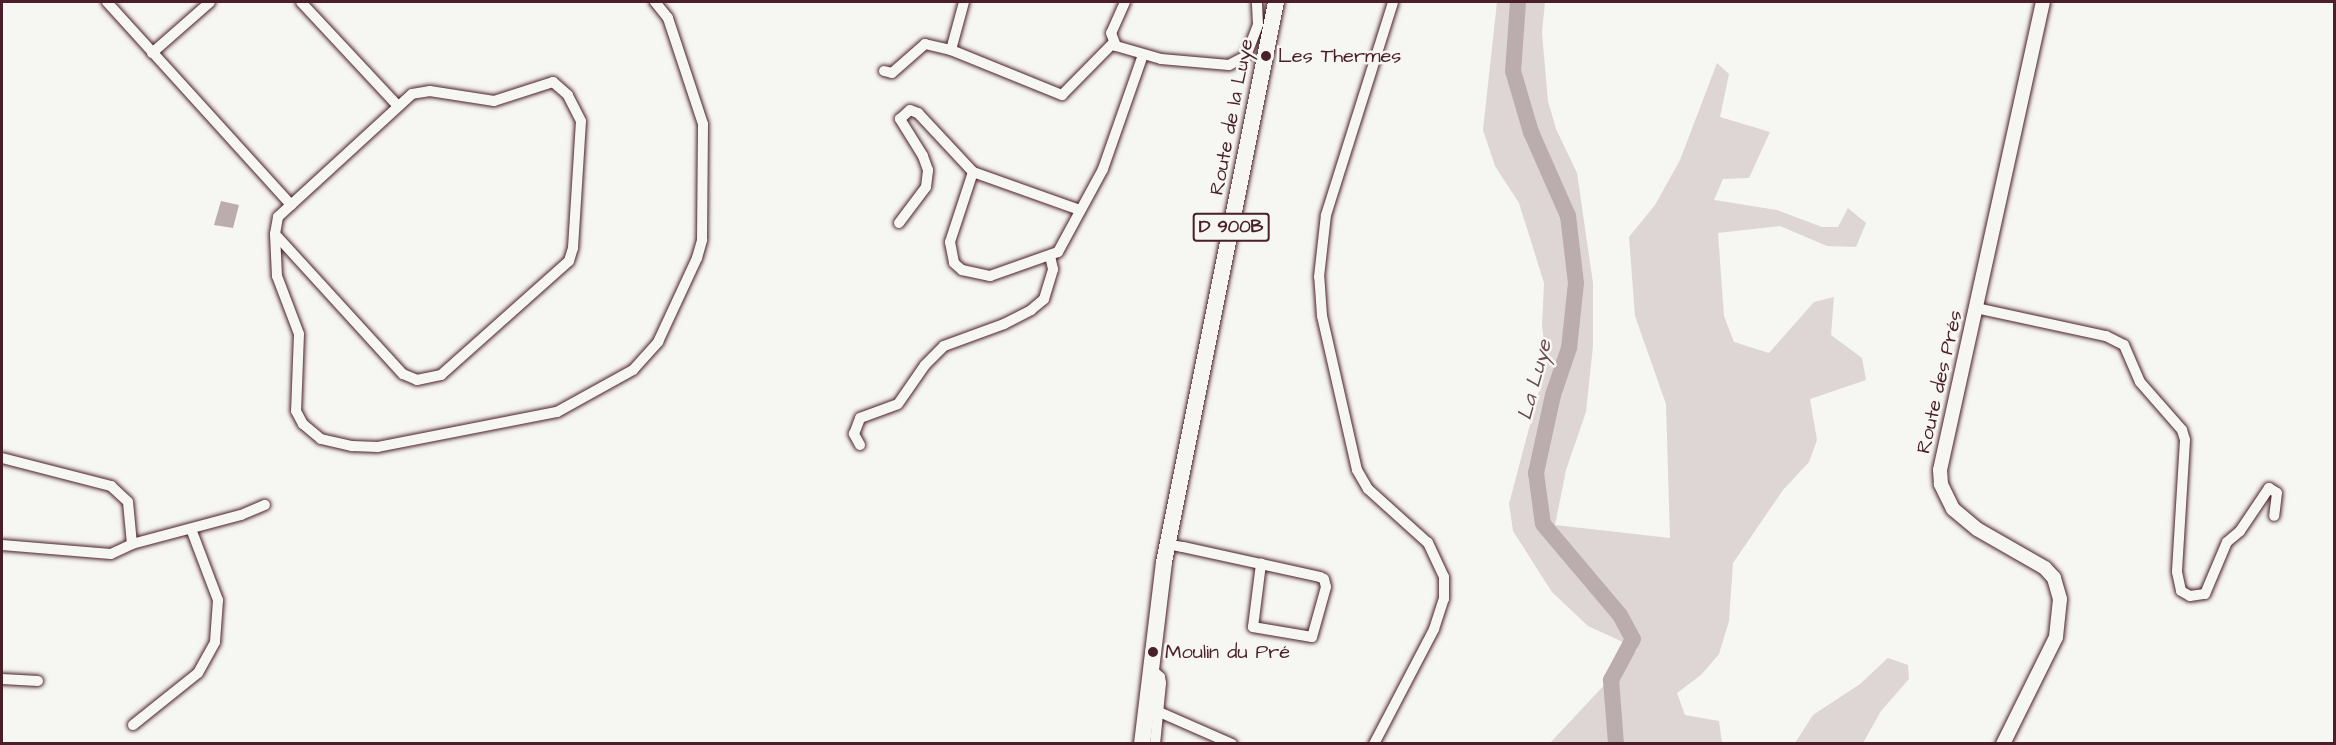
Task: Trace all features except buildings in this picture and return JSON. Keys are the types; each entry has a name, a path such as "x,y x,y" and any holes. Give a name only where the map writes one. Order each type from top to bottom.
{"main road":[{"name":"Route de la Luye","path":"1142,744 1158,616 1172,545 1186,452 1276,2"}],"street":[{"path":"107,2 291,205"},
{"path":"152,53 210,2"},
{"path":"301,2 398,106"},
{"path":"275,234 403,375 417,380 448,372 565,267 573,248 581,121 564,90 548,81 495,101 423,91 398,106 276,219 275,234 279,282 299,334 296,411 309,430 327,441 378,447 557,412 633,370 658,342 697,258 702,240 703,124 668,18 655,2"},
{"path":"951,50 964,2"},
{"path":"1125,2 1111,33 1114,42 1143,55 1229,65 1243,61 1258,24 1257,2"},
{"path":"1374,744 1434,629 1444,599 1444,577 1428,543 1368,489 1357,470 1322,316 1319,277 1326,215 1393,2"},
{"name":"Route des Prés","path":"2003,744 2056,637 2060,599 2054,578 2045,568 1964,520 1946,499 1941,484 1942,456 2043,2"},
{"path":"884,71 892,73 926,44 951,50 1062,95 1114,42"},
{"path":"973,172 950,242 954,263 975,276 990,276 1058,252 1103,169 1143,55"},
{"path":"898,223 926,187 928,170 900,119 902,113 918,113 973,172 1080,210"},
{"path":"860,446 854,434 860,418 898,404 925,365 944,346 1004,324 1031,310 1044,298 1053,269 1050,256"},
{"path":"1976,308 2106,336 2124,345 2140,382 2182,430 2185,440 2177,572 2181,591 2198,597 2210,589 2227,542 2240,531 2269,488 2277,493 2274,516"},
{"path":"2,458 111,486 128,502 132,544"},
{"path":"2,545 111,554 132,544 191,529 265,505"},
{"path":"133,725 198,673 214,642 218,600 191,529"},
{"path":"1172,545 1261,564 1324,579 1326,587 1312,637 1253,627 1251,623 1261,564"},
{"path":"1151,669 1160,677 1155,744"},
{"path":"2,679 38,681"},
{"path":"1157,711 1232,744"}],"shaded area":[{"path":"1497,2 1545,2 1542,33 1548,101 1556,129 1577,173 1593,283 1593,346 1586,412 1566,470 1555,525 1670,538 1666,404 1635,316 1629,237 1655,205 1680,160 1717,63 1729,74 1720,117 1770,132 1749,178 1723,179 1714,200 1777,210 1822,227 1838,227 1848,208 1866,223 1856,247 1827,246 1780,226 1718,233 1724,316 1734,342 1769,353 1814,302 1834,297 1831,335 1862,358 1866,380 1810,399 1817,440 1809,462 1783,490 1733,563 1729,621 1719,654 1701,675 1677,693 1685,715 1719,721 1722,743 1550,743 1638,649 1588,626 1552,592 1513,531 1509,504 1547,360 1542,327 1544,283 1519,203 1495,166 1483,130"},
{"path":"221,201 239,205 233,228 214,225"},
{"path":"1888,658 1908,665 1909,679 1881,711 1863,743 1795,743 1813,715 1860,684"}],"waterway":[{"name":"La Luye","path":"1518,2 1513,71 1531,132 1568,216 1576,283 1569,348 1553,395 1536,473 1543,524 1620,615 1633,639 1611,680 1616,744"}],"place":[{"name":"Les Thermes","path":"1266,56"},
{"name":"Moulin du Pré","path":"1153,652"}]}
